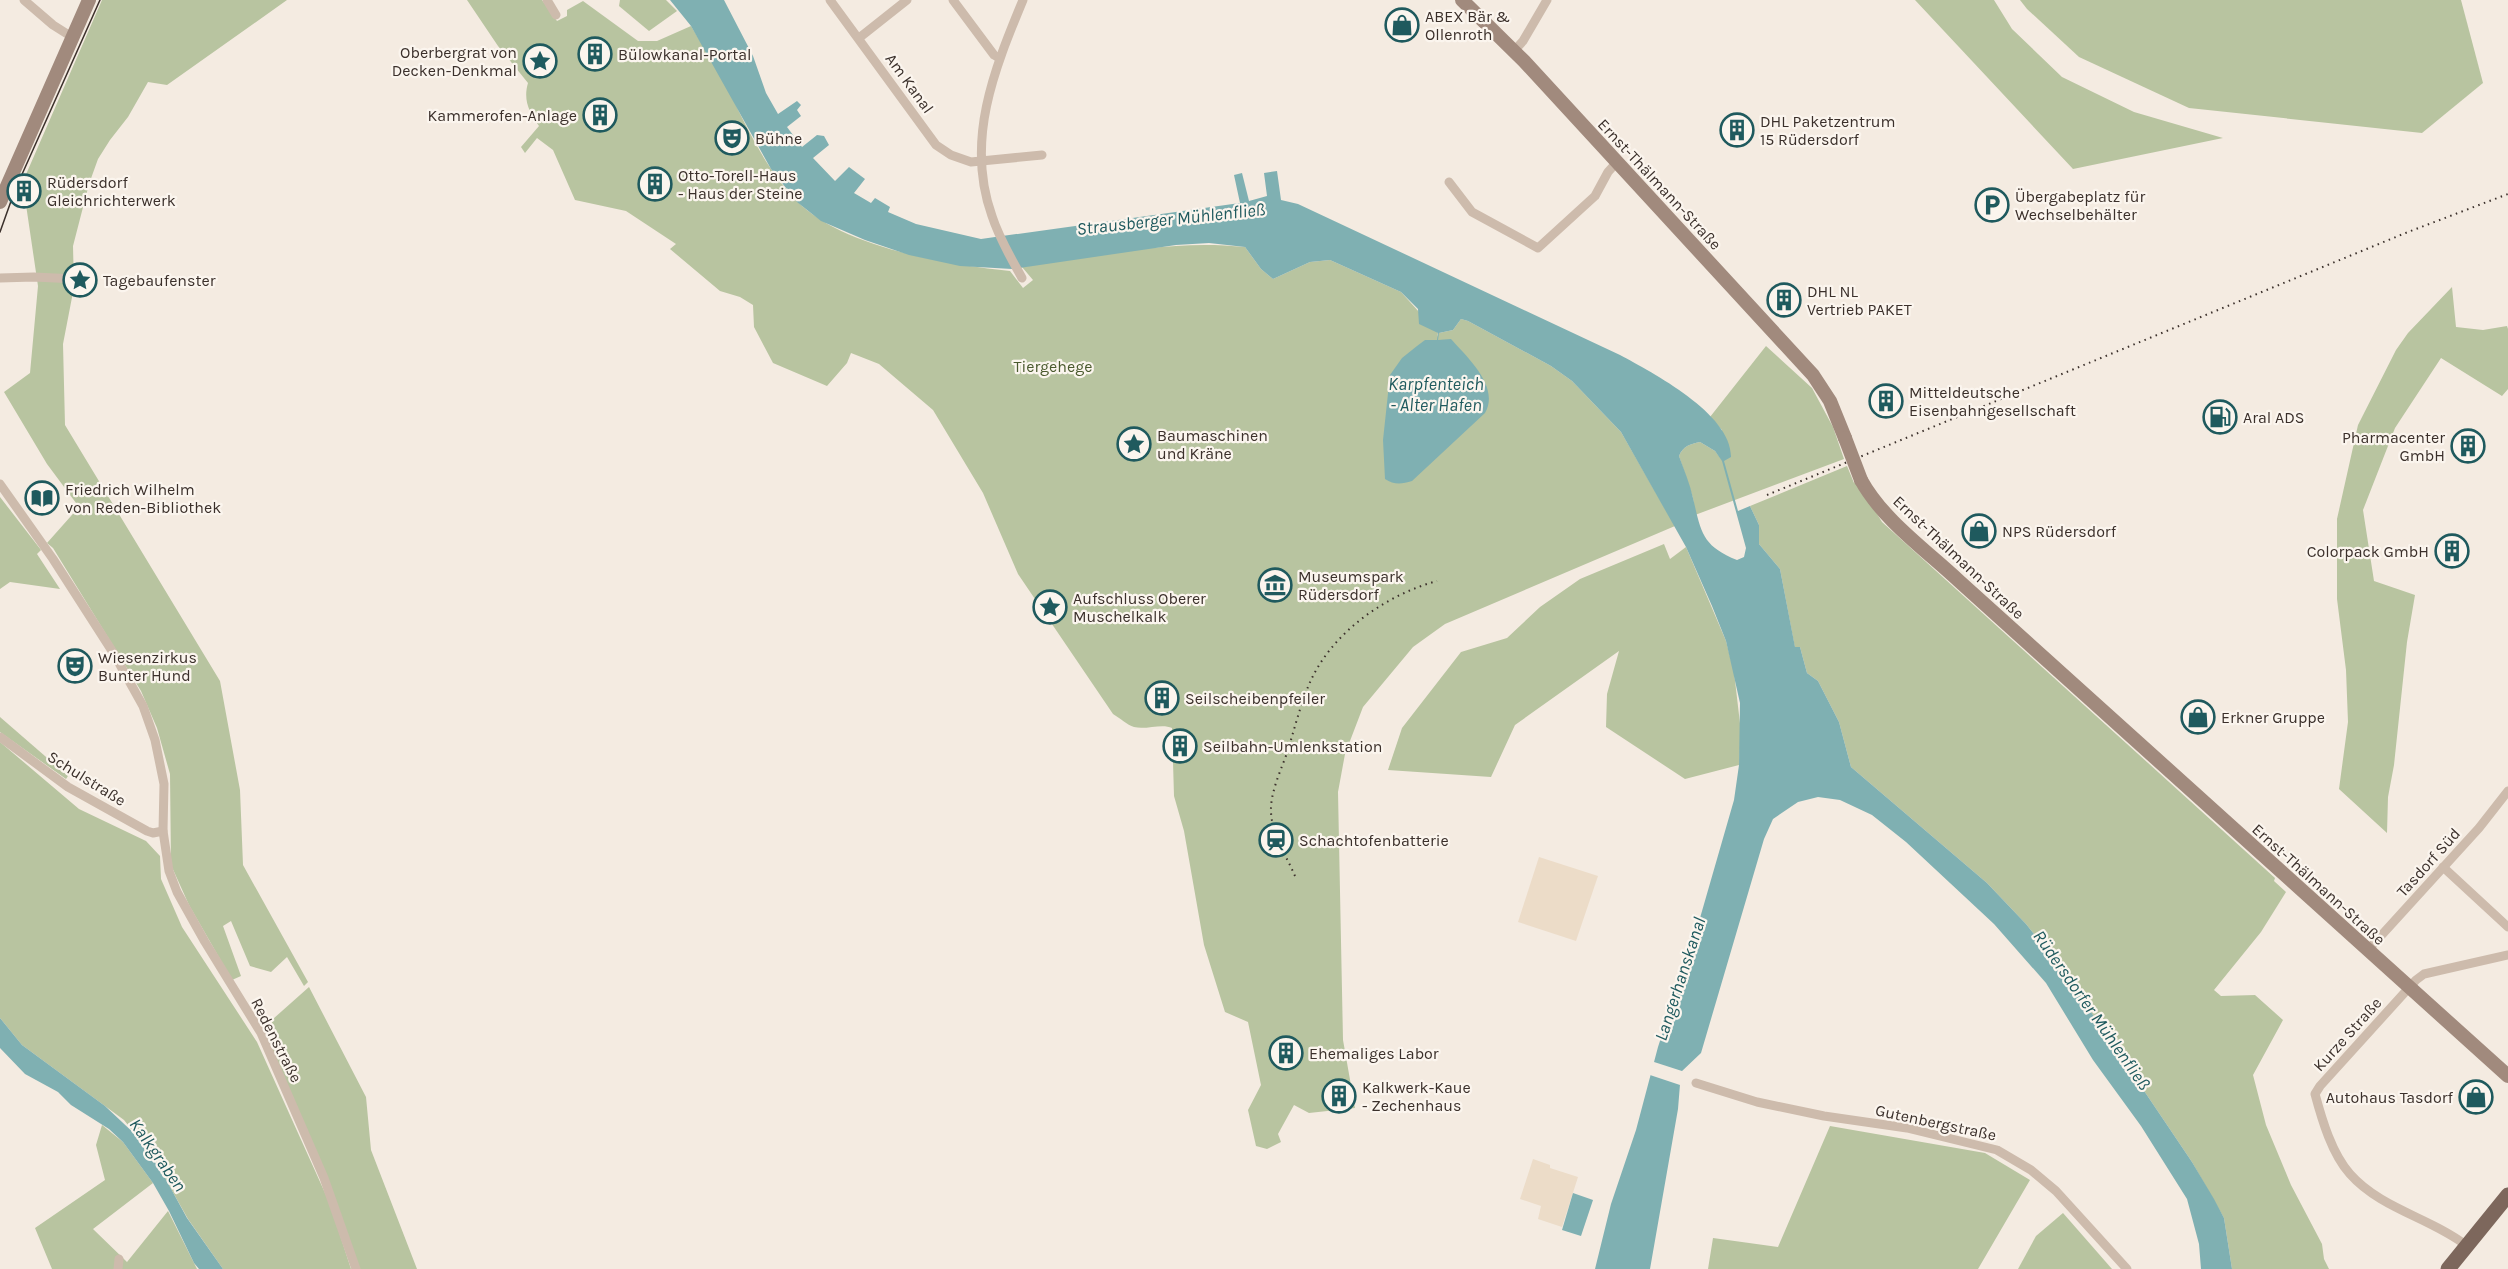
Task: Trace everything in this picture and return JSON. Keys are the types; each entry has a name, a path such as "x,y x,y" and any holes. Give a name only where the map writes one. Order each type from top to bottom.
{"main road":[{"path":"0,202 89,0"},
{"name":"Ernst-Thälmann-Straße","path":"1462,0 1514,51 1819,382 1830,401 1861,480 1869,494 1889,517 2508,1076"},
{"path":"2448,1269 2506,1202"}],"street":[{"path":"24,0 53,25 72,37"},
{"path":"547,0 556,15"},
{"name":"Am Kanal","path":"830,0 936,145 951,155 970,162 1042,155"},
{"path":"859,38 907,0"},
{"path":"953,0 994,55 999,58"},
{"path":"1022,278 991,214 981,161 983,119 999,58 1023,0"},
{"path":"1514,51 1523,41 1547,0"},
{"path":"1449,182 1472,212 1538,248 1595,196 1608,172 1617,162"},
{"path":"0,278 76,279"},
{"name":"Redenstraße","path":"0,484 36,532 114,654 143,706 155,740 164,784 163,831 169,871 177,892 205,942 261,1033 328,1188 357,1269"},
{"name":"Schulstraße","path":"0,737 69,787 147,831 153,833 163,831"},
{"name":"Tasdorf Süd","path":"2368,950 2508,791"},
{"path":"2443,867 2508,927"},
{"path":"2409,987 2424,974 2508,955"},
{"name":"Kurze Straße","path":"2409,987 2315,1094 2343,1164 2357,1180 2377,1196 2436,1225 2467,1246"},
{"name":"Gutenbergstraße","path":"1696,1083 1757,1102 1824,1116 1906,1128 1997,1150 2031,1170 2056,1191 2127,1269"}],"green space":[{"path":"102,0 287,0 167,85 148,82 128,117 110,140 98,159 89,184 73,246 74,287 63,344 65,425 220,681 240,790 243,865 308,982 304,986 287,957 271,972 250,966 231,921 223,926 241,976 232,980 189,905 171,865 170,774 157,728 141,691 53,548 47,543 79,507 47,464 4,392 30,373 38,286 25,198 28,186 24,179"},
{"name":"Museumspark Rüdersdorf","path":"467,0 542,0 557,21 567,16 567,10 583,1 638,41 657,41 691,26 721,76 759,150 786,189 816,217 868,242 927,258 1010,271 1023,288 1033,280 1022,267 1161,247 1217,245 1245,247 1261,269 1273,279 1310,262 1330,260 1401,292 1438,333 1437,337 1439,333 1453,330 1461,319 1551,366 1572,381 1621,432 1675,526 1445,624 1413,647 1363,707 1345,754 1338,792 1343,1040 1355,1108 1309,1113 1294,1105 1278,1134 1281,1142 1267,1149 1256,1146 1248,1110 1261,1085 1248,1022 1225,1012 1204,945 1184,831 1174,796 1172,728 1134,727 1113,714 1018,574 983,493 933,410 879,364 851,353 847,363 827,386 773,363 754,327 753,305 740,297 720,291 670,249 676,244 626,211 575,200 553,150 537,138 525,153 521,147 539,126 528,106 526,95 528,83 498,46"},
{"path":"620,0 666,0 677,11 649,31 619,6"},
{"path":"1915,0 1994,0 2012,29 2062,77 2134,112 2223,138 2073,169"},
{"path":"2020,0 2461,0 2483,83 2422,133 2189,108 2079,57"},
{"path":"2452,287 2456,327 2483,330 2507,326 2508,389 2502,396 2441,358 2395,428 2363,510 2374,581 2415,595 2388,797 2387,833 2339,789 2348,722 2346,670 2337,599 2337,519 2358,425 2396,350 2408,333"},
{"path":"1766,346 1812,388 1833,427 1844,459 1695,515 1693,498 1679,456 1687,446 1700,442 1715,451 1722,460 1722,430 1710,417"},
{"path":"1847,466 1854,483 1858,483 1882,522 2275,878 2274,881 2286,892 2261,932 2214,990 2221,996 2255,995 2283,1020 2253,1075 2266,1125 2291,1185 2322,1244 2324,1259 2329,1269 2232,1269 2224,1218 2192,1162 2064,972 2026,924 1987,883 1851,767 1839,722 1818,681 1807,673 1800,647 1795,648 1780,569 1759,544 1759,525 1750,506"},
{"path":"0,497 41,550 37,554 60,589 10,582 0,589"},
{"path":"1664,544 1670,559 1686,547 1726,641 1734,672 1741,732 1739,765 1685,779 1606,727 1607,694 1619,651 1515,725 1491,777 1388,770 1402,728 1461,652 1507,638 1540,607 1580,579"},
{"path":"0,717 68,776 66,779 0,732"},
{"path":"0,742 79,809 146,841 160,856 161,879 182,927 257,1042 330,1204 351,1269 223,1269 188,1219 153,1157 124,1120 22,1045 0,1018"},
{"path":"309,987 366,1097 371,1150 417,1269 360,1269 266,1040 273,1019"},
{"path":"102,1125 123,1142 153,1183 93,1229 127,1262 168,1211 197,1269 52,1269 35,1228 105,1180 96,1145"},
{"path":"1830,1126 1985,1153 2030,1180 1978,1269 1708,1269 1713,1238 1778,1247"},
{"path":"2063,1213 2112,1269 2018,1269 2036,1236"}],"shaded area":[{"path":"1539,857 1598,876 1576,941 1518,922"},
{"path":"1533,1159 1550,1165 1550,1168 1578,1177 1562,1227 1538,1219 1541,1206 1520,1199"}],"water":[{"path":"670,0 724,0 753,56 766,93 778,114 797,101 801,105 797,110 801,116 787,127 802,147 817,135 824,136 829,145 813,158 835,181 849,167 865,179 854,193 871,203 875,198 890,207 888,212 916,224 981,239 1240,203 1234,175 1242,173 1249,201 1267,196 1264,173 1277,171 1281,200 1298,204 1620,355 1651,372 1688,397 1719,425 1728,441 1731,457 1724,461 1738,511 1750,506 1759,525 1759,544 1780,569 1795,647 1800,647 1807,673 1818,681 1839,722 1851,767 1987,883 2026,924 2064,972 2192,1162 2214,1199 2224,1218 2232,1269 2201,1269 2199,1244 2187,1199 2141,1126 2093,1060 2046,983 1994,924 1906,842 1872,815 1840,800 1818,797 1798,802 1773,819 1764,839 1701,1053 1681,1072 1678,1109 1650,1269 1595,1269 1611,1204 1636,1130 1658,1047 1700,918 1734,800 1739,765 1740,703 1726,641 1686,547 1621,432 1572,381 1551,366 1461,319 1453,330 1439,333 1438,340 1451,339 1480,373 1488,393 1489,403 1485,413 1412,481 1398,483 1388,481 1385,479 1383,440 1390,375 1402,358 1425,340 1437,340 1438,333 1419,324 1418,309 1401,292 1330,260 1310,262 1273,279 1261,269 1245,247 1209,243 1176,245 1012,269 960,266 909,255 865,240 821,221 797,202 771,169 691,26","holes":["1700,442 1715,451 1722,461 1746,548 1744,557 1737,560 1716,549 1701,529 1679,456 1687,446"]},
{"path":"0,1018 22,1045 105,1106 139,1138 164,1176 187,1218 223,1269 199,1269 194,1263 153,1183 123,1142 109,1129 71,1105 58,1092 25,1074 0,1048"},
{"path":"1573,1193 1593,1200 1581,1236 1562,1230"}],"pier":[{"path":"1651,1061 1685,1072 1683,1086 1647,1074"}],"tram line":[{"path":"0,232 15,190 100,0"}],"railway":[{"path":"1767,495 2408,232 2508,194"},
{"path":"1295,876 1274,829 1271,804 1311,680 1333,646 1364,617 1399,595 1437,581"}],"place":[{"name":"ABEX Bär & Ollenroth","path":"1402,25"},
{"name":"Bülowkanal-Portal","path":"595,54"},
{"name":"Oberbergrat von Decken-Denkmal","path":"540,61"},
{"name":"Kammerofen-Anlage","path":"600,115"},
{"name":"DHL Paketzentrum 15 Rüdersdorf","path":"1737,130"},
{"name":"Bühne","path":"732,138"},
{"name":"Otto-Torell-Haus - Haus der Steine","path":"655,184"},
{"name":"Rüdersdorf Gleichrichterwerk","path":"24,191"},
{"name":"Übergabeplatz für Wechselbehälter","path":"1992,205"},
{"name":"Tagebaufenster","path":"80,280"},
{"name":"DHL NL Vertrieb PAKET","path":"1784,300"},
{"name":"Mitteldeutsche Eisenbahngesellschaft","path":"1886,401"},
{"name":"Aral ADS","path":"2220,417"},
{"name":"Baumaschinen und Kräne","path":"1134,444"},
{"name":"Pharmacenter GmbH","path":"2468,446"},
{"name":"Friedrich Wilhelm von Reden-Bibliothek","path":"42,498"},
{"name":"NPS Rüdersdorf","path":"1979,531"},
{"name":"Colorpack GmbH","path":"2452,551"},
{"name":"Museumspark Rüdersdorf","path":"1275,585"},
{"name":"Aufschluss Oberer Muschelkalk","path":"1050,607"},
{"name":"Wiesenzirkus Bunter Hund","path":"75,666"},
{"name":"Seilscheibenpfeiler","path":"1162,698"},
{"name":"Erkner Gruppe","path":"2198,717"},
{"name":"Seilbahn-Umlenkstation","path":"1180,746"},
{"name":"Schachtofenbatterie","path":"1276,840"},
{"name":"Ehemaliges Labor","path":"1286,1053"},
{"name":"Kalkwerk-Kaue - Zechenhaus","path":"1339,1096"},
{"name":"Autohaus Tasdorf","path":"2476,1097"}],"water label":[{"name":"Strausberger Mühlenfließ","path":"1171,219"},
{"name":"Karpfenteich - Alter Hafen","path":"1436,394"},
{"name":"Langerhanskanal","path":"1680,979"},
{"name":"Rüdersdorfer Mühlenfließ","path":"2092,1010"},
{"name":"Kalkgraben","path":"158,1155"}],"park label":[{"name":"Tiergehege","path":"1053,366"}]}
